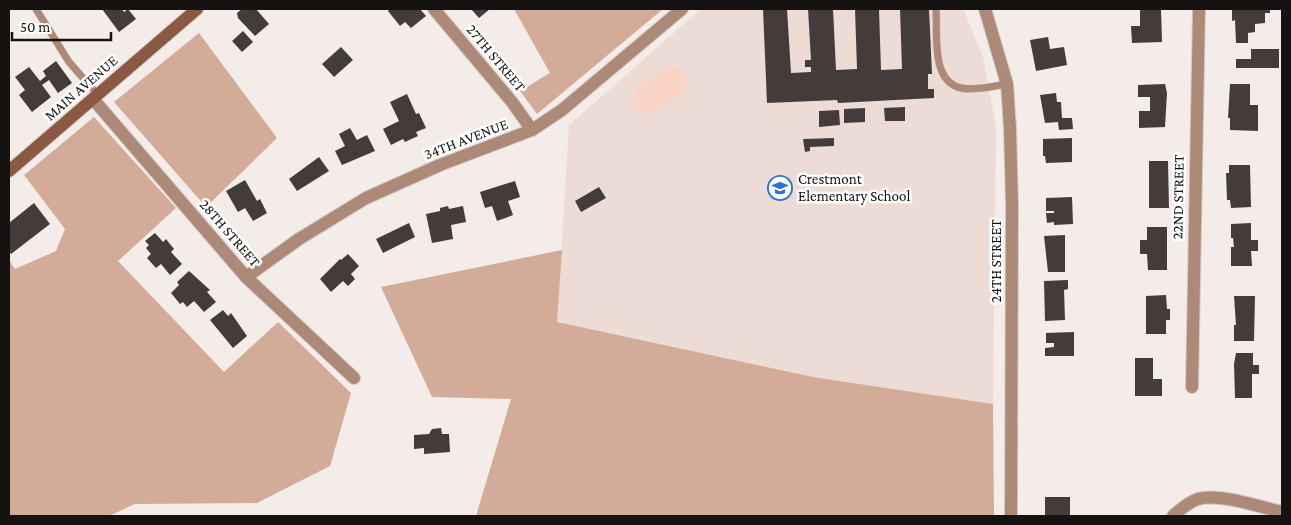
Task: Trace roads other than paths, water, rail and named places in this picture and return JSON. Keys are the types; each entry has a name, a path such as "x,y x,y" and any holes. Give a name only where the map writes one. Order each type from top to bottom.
{"main road":[{"name":"MAIN AVENUE","path":"9,171 197,9"}],"street":[{"name":"27TH STREET","path":"434,9 512,102 532,130"},
{"name":"34TH AVENUE","path":"246,277 299,239 366,198 440,165 532,130 562,110 682,9"},
{"name":"22ND STREET","path":"1192,387 1199,9"},
{"name":"24TH STREET","path":"990,10 1008,84 1012,205 1011,516"},
{"name":"28TH STREET","path":"95,97 246,277 354,378"},
{"path":"1172,516 1185,505 1199,499 1214,498 1282,512"}],"lane":[{"path":"36,9 69,62 95,97"},
{"path":"936,9 940,69 946,81 961,88 1008,84"}],"place":[{"name":"Crestmont Elementary School","path":"780,188"}]}
